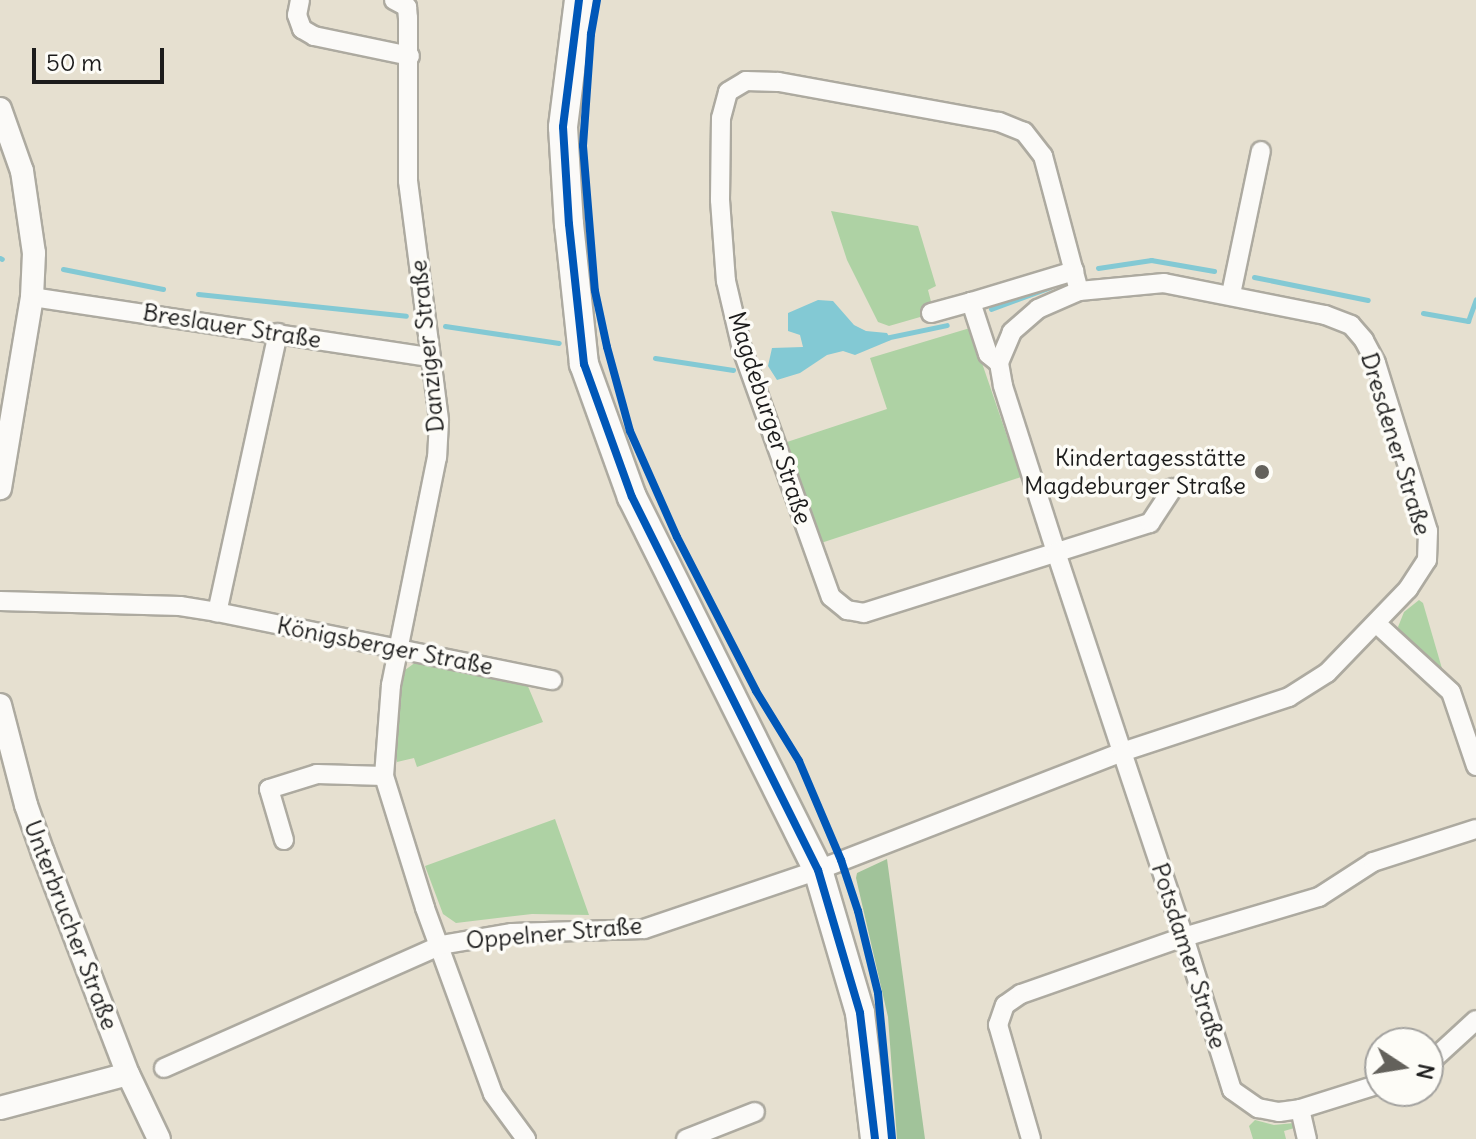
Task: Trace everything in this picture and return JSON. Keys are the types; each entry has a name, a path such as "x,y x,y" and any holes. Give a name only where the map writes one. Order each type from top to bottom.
{"main road":[{"path":"579,0 563,127 584,364 632,497 818,870 860,1013 875,1139"}],"street":[{"path":"300,0 297,15 302,29 314,36 410,56"},
{"name":"Danziger Straße","path":"394,0 407,7 410,56 408,181 439,421 437,457 398,649 383,747 384,776 408,857 493,1094 526,1139"},
{"name":"Magdeburger Straße","path":"1079,291 1043,156 1024,132 999,122 778,82 746,81 728,92 721,118 720,159 726,281 742,349 831,597 847,610 864,613 1150,523 1173,488"},
{"path":"0,109 22,171 30,209 34,253 32,297 0,488"},
{"path":"1231,294 1261,151"},
{"path":"931,313 1074,271"},
{"name":"Dresdener Straße","path":"818,870 1122,752 1289,697 1327,673 1377,624 1408,589 1427,560 1428,531 1376,363 1364,340 1351,325 1325,315 1164,283 1079,291 1038,309 1012,332 999,363"},
{"name":"Breslauer Straße","path":"32,297 431,357"},
{"path":"971,302 988,354 999,363 1056,552 1122,752"},
{"path":"217,612 278,333"},
{"name":"Königsberger Straße","path":"0,601 180,606 552,680"},
{"path":"1377,624 1451,692 1476,766"},
{"name":"Unterbrucher Straße","path":"0,705 26,805 128,1074 159,1139"},
{"name":"Potsdamer Straße","path":"1122,752 1232,1090 1258,1108 1279,1112 1300,1109 1364,1089"},
{"path":"284,840 269,789 317,774 384,776"},
{"path":"1031,1139 998,1025 1005,1005 1021,994 1184,937 1319,897 1373,862 1476,829"},
{"name":"Oppelner Straße","path":"164,1068 441,945 512,933 644,929 818,870"},
{"path":"1444,1049 1476,1020"},
{"path":"0,1108 128,1074"},
{"path":"1300,1109 1307,1139"},
{"path":"686,1139 755,1112"}],"green space":[{"path":"831,211 918,226 936,286 928,290 934,313 889,326 878,322 847,260"},
{"path":"970,328 1021,477 821,543 787,442 887,409 870,358"},
{"path":"1419,600 1423,603 1443,672 1401,635 1398,627 1404,612"},
{"path":"416,662 527,684 543,722 417,767 414,758 397,762 397,712 405,670"},
{"path":"555,819 589,915 532,914 456,923 443,914 425,866"},
{"path":"887,859 925,1139 897,1139 888,1017 856,878 857,873"},
{"path":"1255,1120 1274,1125 1294,1123 1298,1127 1284,1131 1286,1139 1253,1139 1249,1126"}],"water":[{"path":"818,300 833,301 854,325 866,331 887,333 891,340 855,355 843,351 827,355 800,373 777,380 768,366 772,348 803,347 800,335 788,331 788,313"}],"waterway":[{"path":"1098,268 1151,260 1214,271"},
{"path":"63,269 163,289"},
{"path":"1254,277 1368,300"},
{"path":"991,309 1050,287"},
{"path":"198,294 406,316"},
{"path":"1423,313 1468,321 1476,299"},
{"path":"885,338 947,325"},
{"path":"445,326 559,343"},
{"path":"655,358 733,370"}],"cycle path":[{"path":"579,0 563,127 569,224 584,364 632,497 818,870 860,1013 875,1139"},
{"path":"597,0 591,34 583,146 595,291 607,347 630,431 677,537 756,691 799,761 841,860 858,911 878,993 892,1139"}],"place":[{"name":"Kindertagesstätte Magdeburger Straße","path":"1262,472"}]}
